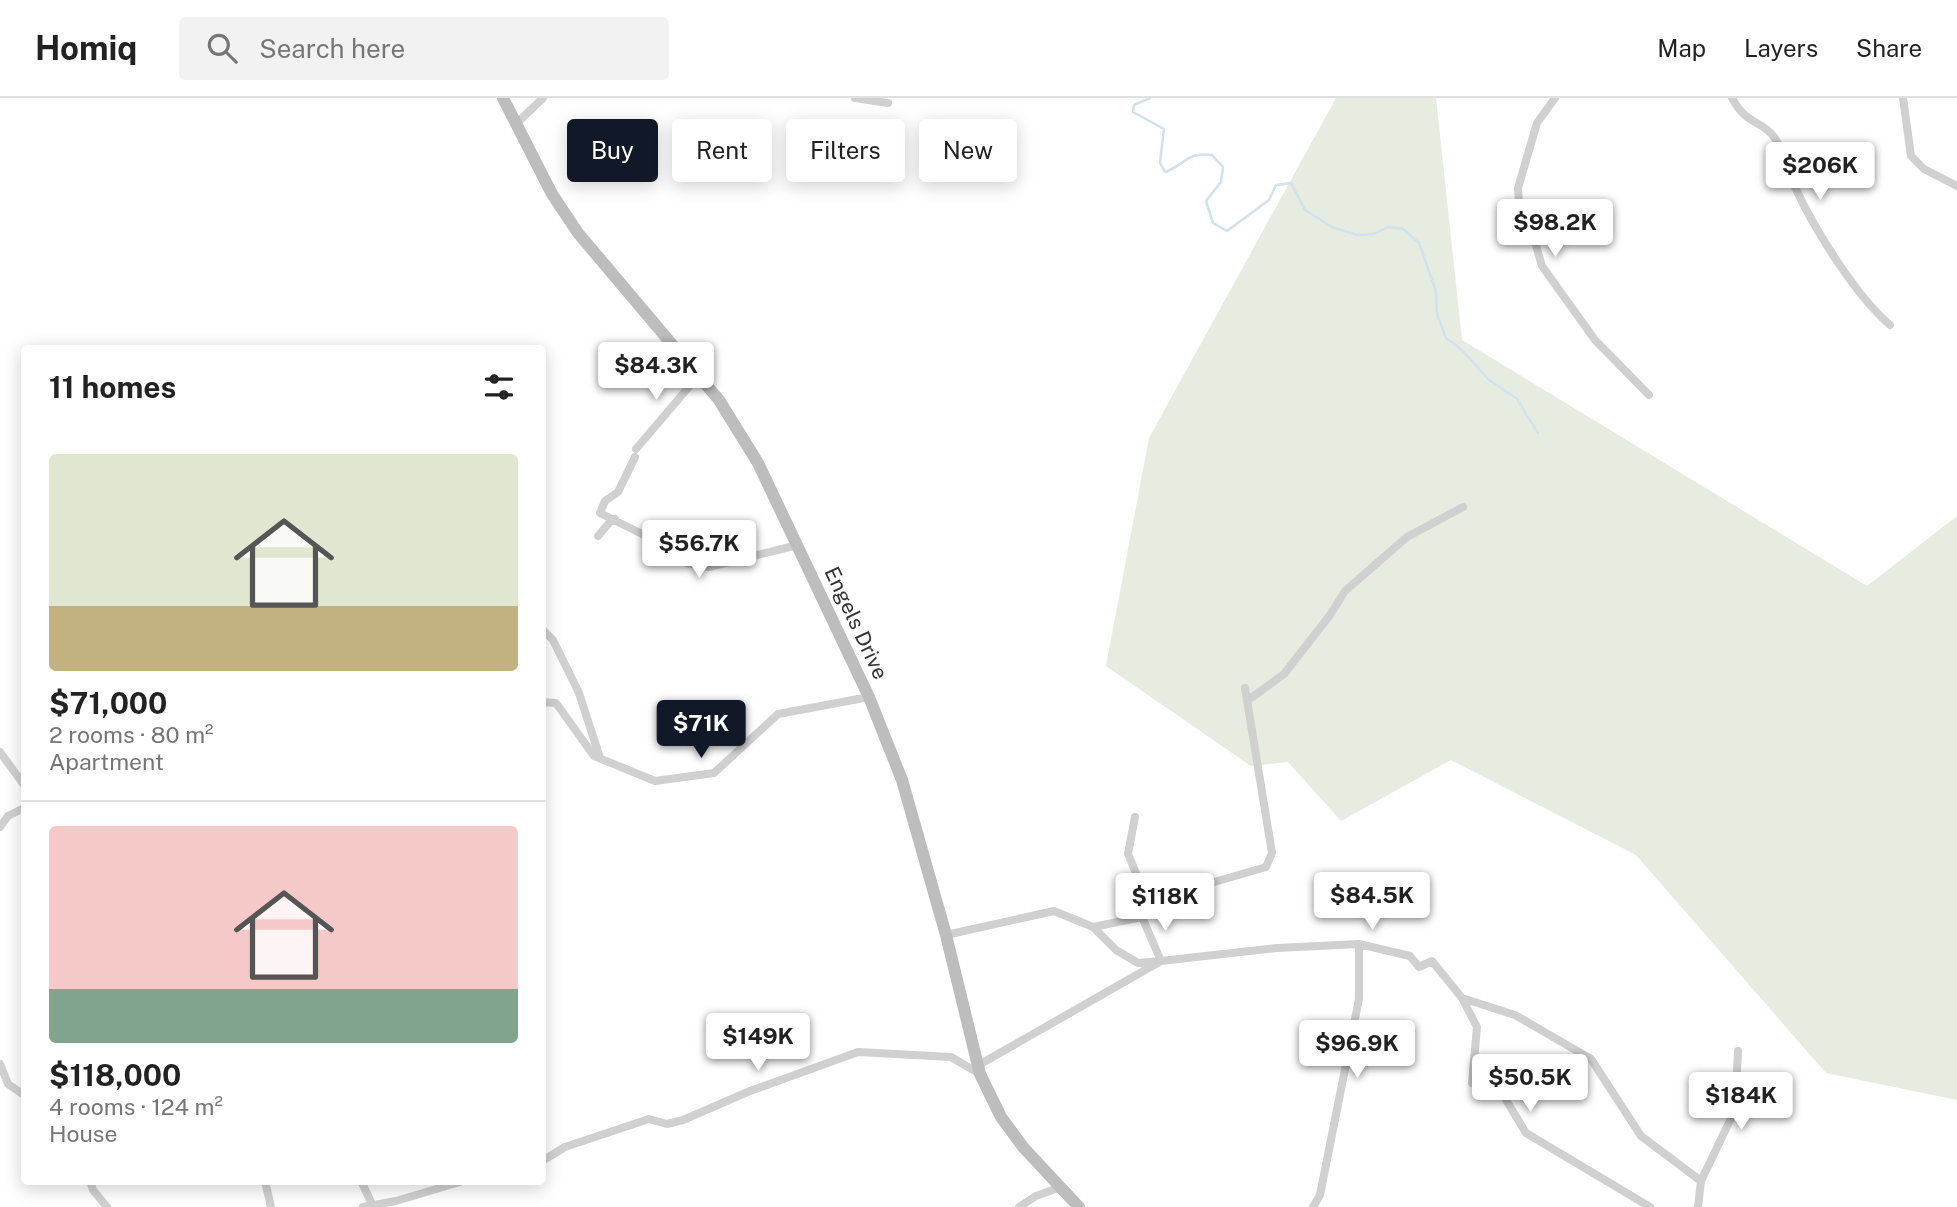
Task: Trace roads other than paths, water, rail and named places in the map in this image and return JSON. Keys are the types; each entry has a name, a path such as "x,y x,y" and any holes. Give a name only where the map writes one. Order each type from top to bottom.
{"street":[{"name":"Engels Drive","path":"503,98 552,194 578,233 699,375 735,423 798,545 869,696 910,804 946,935 978,1070 1001,1117 1023,1147 1079,1207"},
{"path":"517,123 543,98"},
{"path":"855,98 888,103"},
{"path":"1555,98 1537,122 1518,188 1519,202 1526,211 1542,266 1595,340 1649,395"},
{"path":"1732,98 1741,115 1774,136 1796,189 1824,239 1876,313 1890,325"},
{"path":"1903,98 1911,156 1924,169 1957,186"},
{"path":"699,375 635,453 618,492 605,500 600,513 642,534 667,541 687,563 709,567 798,545"},
{"path":"1247,701 1283,674 1330,615 1345,591 1407,537 1463,507"},
{"path":"598,536 608,523 615,519"},
{"path":"546,633 553,640 579,693 600,758"},
{"path":"1093,928 1138,917 1166,896 1266,867 1272,853 1245,688"},
{"path":"546,702 556,703 594,756 655,781 714,773 778,714 869,696"},
{"path":"0,752 21,781"},
{"path":"0,827 8,816 21,810"},
{"path":"1135,817 1128,854 1143,890 1138,917 1161,961"},
{"path":"946,935 1054,911 1093,928 1116,950 1138,963 1277,948 1359,944 1410,956 1419,967 1433,961 1462,998 1477,1027 1472,1083 1500,1090 1526,1133 1650,1207"},
{"path":"1313,1207 1320,1195 1359,999 1359,944"},
{"path":"546,1159 575,1143 649,1119 667,1124 683,1120 750,1091 858,1052 951,1057 978,1070 1161,961"},
{"path":"1462,998 1515,1015 1591,1059 1641,1136 1701,1181"},
{"path":"1698,1207 1701,1181 1735,1110 1738,1051"},
{"path":"0,1064 8,1084 21,1093"},
{"path":"92,1185 107,1207"},
{"path":"266,1185 271,1207"},
{"path":"362,1185 372,1205 396,1201 450,1185"},
{"path":"1019,1207 1036,1196 1061,1187"}],"waterway":[{"path":"1150,98 1134,105 1133,112 1164,129 1160,163 1165,172 1196,155 1212,155 1223,167 1221,182 1206,201 1213,223 1227,231 1269,200 1276,185 1291,183 1305,210 1332,227 1357,235 1374,234 1388,227 1403,229 1419,243 1436,291 1437,314 1446,338 1463,351 1488,379 1517,399 1538,433"}]}
